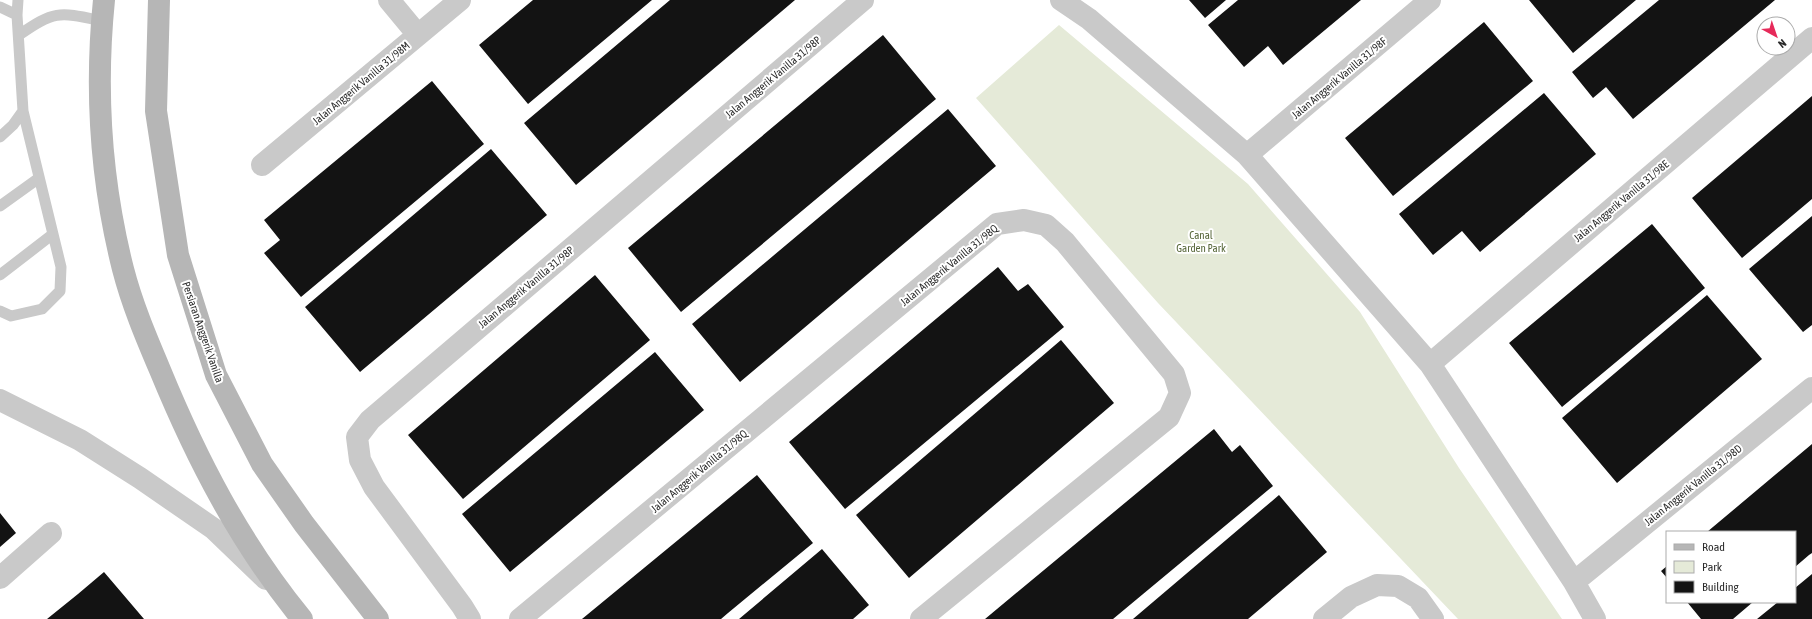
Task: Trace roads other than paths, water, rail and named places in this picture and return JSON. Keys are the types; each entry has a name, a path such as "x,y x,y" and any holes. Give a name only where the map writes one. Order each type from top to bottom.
{"main road":[{"name":"Persiaran Anggerik Vanilla","path":"159,0 156,111 176,248 216,375 262,464 304,524 378,619"},
{"path":"103,10 100,128 113,225 123,270 136,311 176,409 208,478 241,535 283,595 302,619"}],"street":[{"path":"389,0 418,35"},
{"name":"Jalan Anggerik Vanilla 31/98M","path":"262,165 460,0"},
{"name":"Jalan Anggerik Vanilla 31/98P","path":"470,619 374,487 360,460 357,437 370,420 863,0"},
{"path":"1061,0 1090,19 1247,155 1430,364 1574,582 1595,619"},
{"name":"Jalan Anggerik Vanilla 31/98F","path":"1247,155 1430,0"},
{"name":"Jalan Anggerik Vanilla 31/98E","path":"1430,364 1812,38"},
{"name":"Jalan Anggerik Vanilla 31/98Q","path":"520,619 997,224 1024,220 1046,224 1065,242 1174,374 1180,393 1169,417 921,619"},
{"name":"Jalan Anggerik Vanilla 31/98D","path":"1574,582 1812,388"},
{"path":"0,400 80,440 140,478 214,529 283,595"},
{"path":"0,578 51,533"},
{"path":"1324,619 1351,597 1377,585 1398,586 1418,598 1433,619"}],"lane":[{"path":"0,311 11,316 42,310 60,291 61,267 23,111 17,15 18,0"},
{"path":"0,7 17,15"},
{"path":"18,34 41,20 56,15 103,10"},
{"path":"0,138 13,125 23,111"},
{"path":"0,206 39,178"},
{"path":"0,275 53,234"}],"park label":[{"name":"Canal Garden Park","path":"1201,241"}]}
